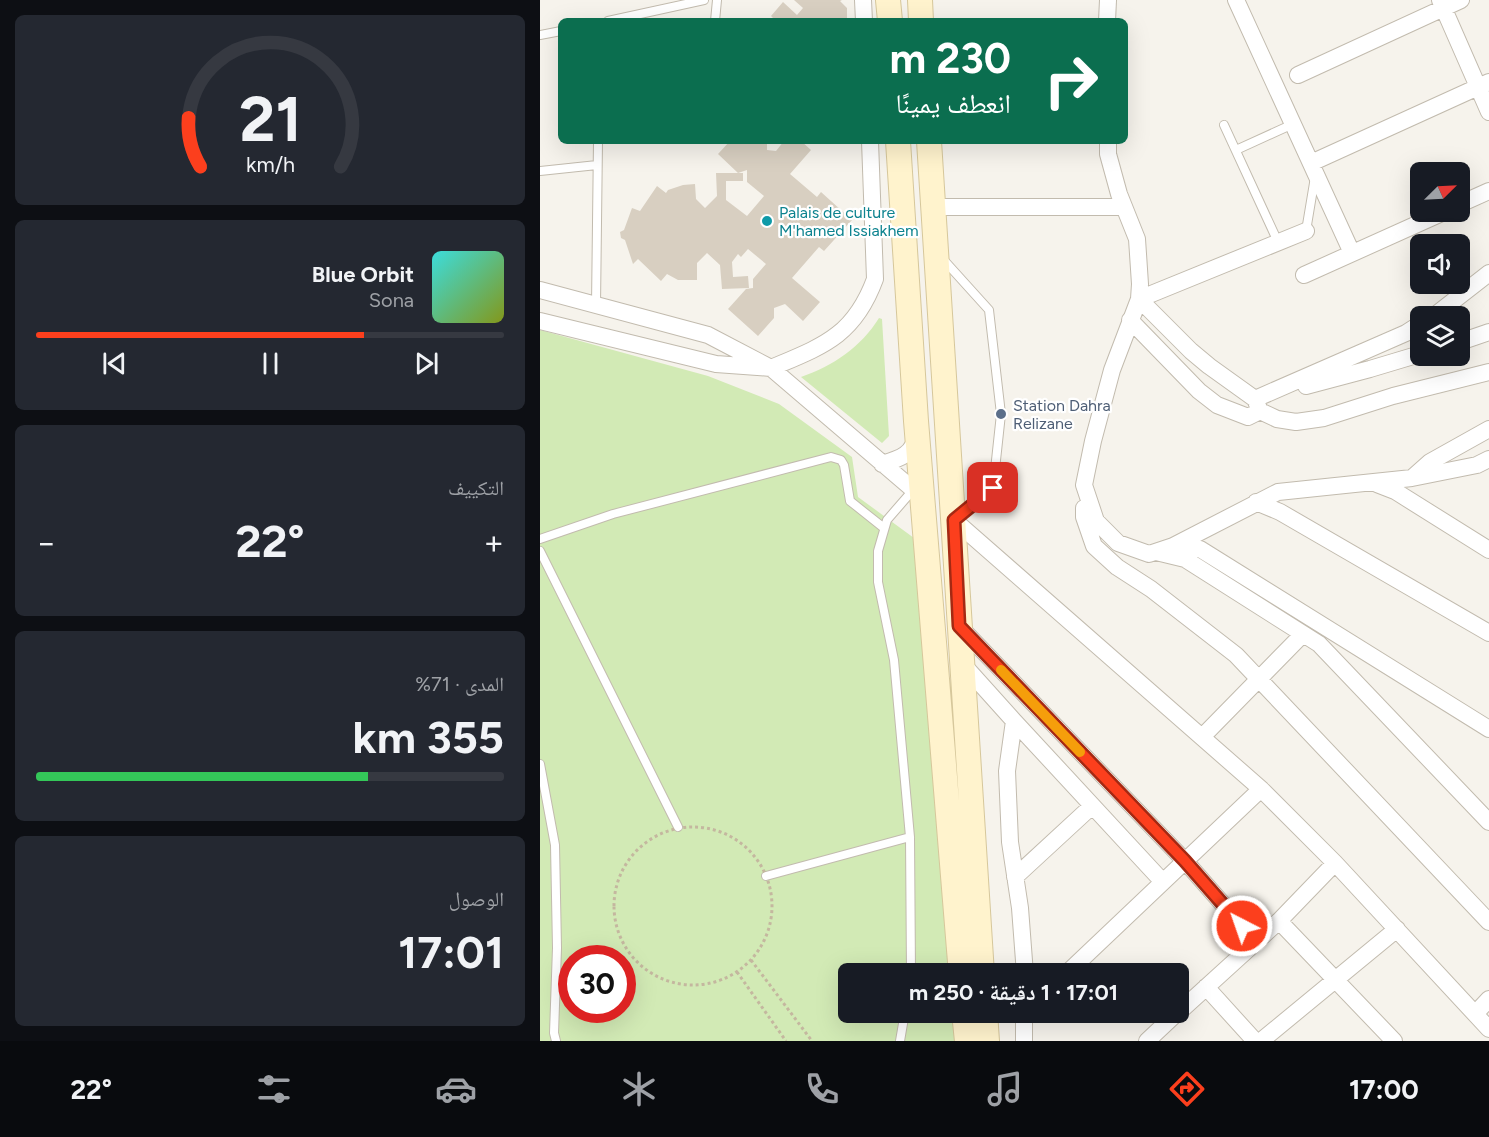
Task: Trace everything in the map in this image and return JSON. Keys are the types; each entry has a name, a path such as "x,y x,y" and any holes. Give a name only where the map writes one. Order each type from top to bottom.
{"main road":[{"path":"888,0 890,18"},
{"path":"920,0 921,18"},
{"path":"898,144 916,421 918,494 960,963"},
{"path":"929,144 981,963"},
{"path":"965,1023 967,1041"},
{"path":"986,1023 987,1041"}],"street":[{"path":"863,0 864,18"},
{"path":"1107,0 1107,18"},
{"path":"1236,0 1352,253"},
{"path":"1298,75 1442,4 1461,0"},
{"path":"1442,4 1484,85 1489,112"},
{"path":"1313,169 1484,85"},
{"path":"540,321 716,364 771,368 837,337 849,326 868,297 875,279 870,144"},
{"path":"1108,144 1108,154 1124,207 1137,239 1140,284 1139,299 1109,380 1084,485 1084,517 1094,546 1117,567 1151,589 1236,655 1489,922"},
{"path":"1470,200 1489,191"},
{"path":"933,207 1124,207"},
{"path":"1304,275 1422,222"},
{"path":"1139,299 1306,231"},
{"path":"1447,306 1489,273"},
{"path":"540,290 708,335 771,368 918,494"},
{"path":"1139,299 1209,366 1277,419 1296,422 1324,418 1393,396 1489,372"},
{"path":"1130,320 1199,391 1216,405 1248,417 1258,405 1410,330"},
{"path":"1470,339 1489,332"},
{"path":"1258,405 1410,357"},
{"path":"882,464 903,459 916,442 916,421"},
{"path":"1412,478 1430,462 1489,429"},
{"path":"1084,485 1096,521 1118,543 1149,554 1173,546 1278,492 1412,478 1485,465"},
{"path":"1370,482 1395,491 1489,550"},
{"path":"1256,502 1280,512 1489,633"},
{"path":"954,520 1261,789 1335,863 1489,1029"},
{"path":"1173,546 1200,549 1489,729"},
{"path":"1155,552 1185,559 1318,644 1489,822"},
{"path":"959,626 1185,861 1256,942"},
{"path":"1202,737 1303,634"},
{"path":"961,662 1163,882"},
{"path":"1014,721 1007,771 1010,842 1024,963"},
{"path":"1078,963 1261,789"},
{"path":"1015,877 1092,806"},
{"path":"1189,1003 1279,921 1335,863"},
{"path":"1279,921 1394,1041"},
{"path":"1262,1041 1397,929"},
{"path":"1206,987 1255,1041"},
{"path":"1475,1014 1489,999"},
{"path":"1024,1023 1024,1041"},
{"path":"1147,1041 1167,1023"}],"lane":[{"path":"622,18 704,0"},
{"path":"716,18 717,0"},
{"path":"540,35 558,32"},
{"path":"1236,150 1293,124"},
{"path":"1224,125 1278,242"},
{"path":"596,305 598,144"},
{"path":"540,171 597,165"},
{"path":"1306,231 1313,169"},
{"path":"936,252 989,310 1001,414 993,488 954,520"},
{"path":"540,539 613,514 831,457 842,460 850,501 884,528"},
{"path":"911,963 910,837 894,660 878,582 879,551 886,520 918,494"},
{"path":"540,550 678,827"},
{"path":"540,764 555,845 557,948 554,1033 556,1041"},
{"path":"766,876 910,837"},
{"path":"900,1041 902,1023"}],"path":[{"path":"678,827 706,827 732,836 754,854 766,876 773,908 767,935 751,960 731,976 709,985 681,985 655,976 633,959 622,943 614,916 615,889 625,863 652,837 678,827"},
{"path":"751,960 812,1041"},
{"path":"737,972 786,1041"}],"green space":[{"path":"879,318 882,319 889,436 882,443 801,377 835,361 855,347"},
{"path":"540,330 708,376 779,404 852,457 858,497 914,538 950,963 838,963 838,1023 954,1023 955,1041 540,1041"}],"building":[{"path":"794,0 842,0 840,1 847,8 847,18 773,18 771,16 783,2 797,15 803,8"},
{"path":"727,144 767,144 767,150 776,151 782,144 804,144 811,150 790,174 817,197 821,192 852,220 824,251 819,247 792,278 820,302 803,321 785,304 774,308 774,318 758,336 728,309 746,289 753,288 753,279 766,264 748,249 741,257 738,254 732,262 733,277 748,276 749,288 722,289 720,265 707,253 697,263 697,280 678,280 667,274 661,281 638,259 633,264 620,232 624,230 632,208 640,211 657,186 666,193 668,190 683,185 695,184 696,199 705,208 717,196 716,173 738,173 718,154","holes":["747,170 747,182 764,196 747,216 726,200 726,181 743,181 743,173 738,173"]}],"slow traffic":[{"path":"1001,670 1080,752"}],"place":[{"name":"Palais de culture M'hamed Issiakhem","path":"767,221"},
{"name":"Station Dahra Relizane","path":"1001,414"}],"route":[{"path":"993,488 954,520 959,626 1185,861 1242,926"}]}
